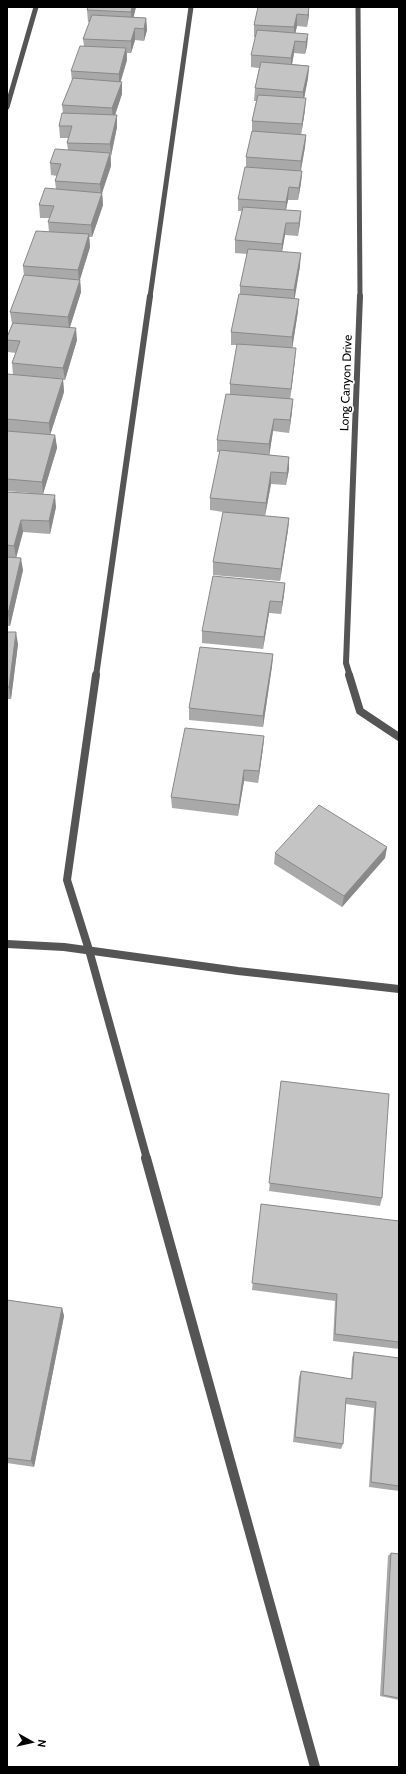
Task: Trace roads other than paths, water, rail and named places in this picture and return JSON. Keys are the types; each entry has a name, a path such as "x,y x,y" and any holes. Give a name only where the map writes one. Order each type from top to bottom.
{"street":[{"path":"7,107 36,7"},
{"path":"191,7 67,880 89,950 315,1767"},
{"name":"Long Canyon Drive","path":"358,7 360,319 346,663 360,711 399,737"},
{"path":"7,944 89,950 238,971 399,989"}]}
